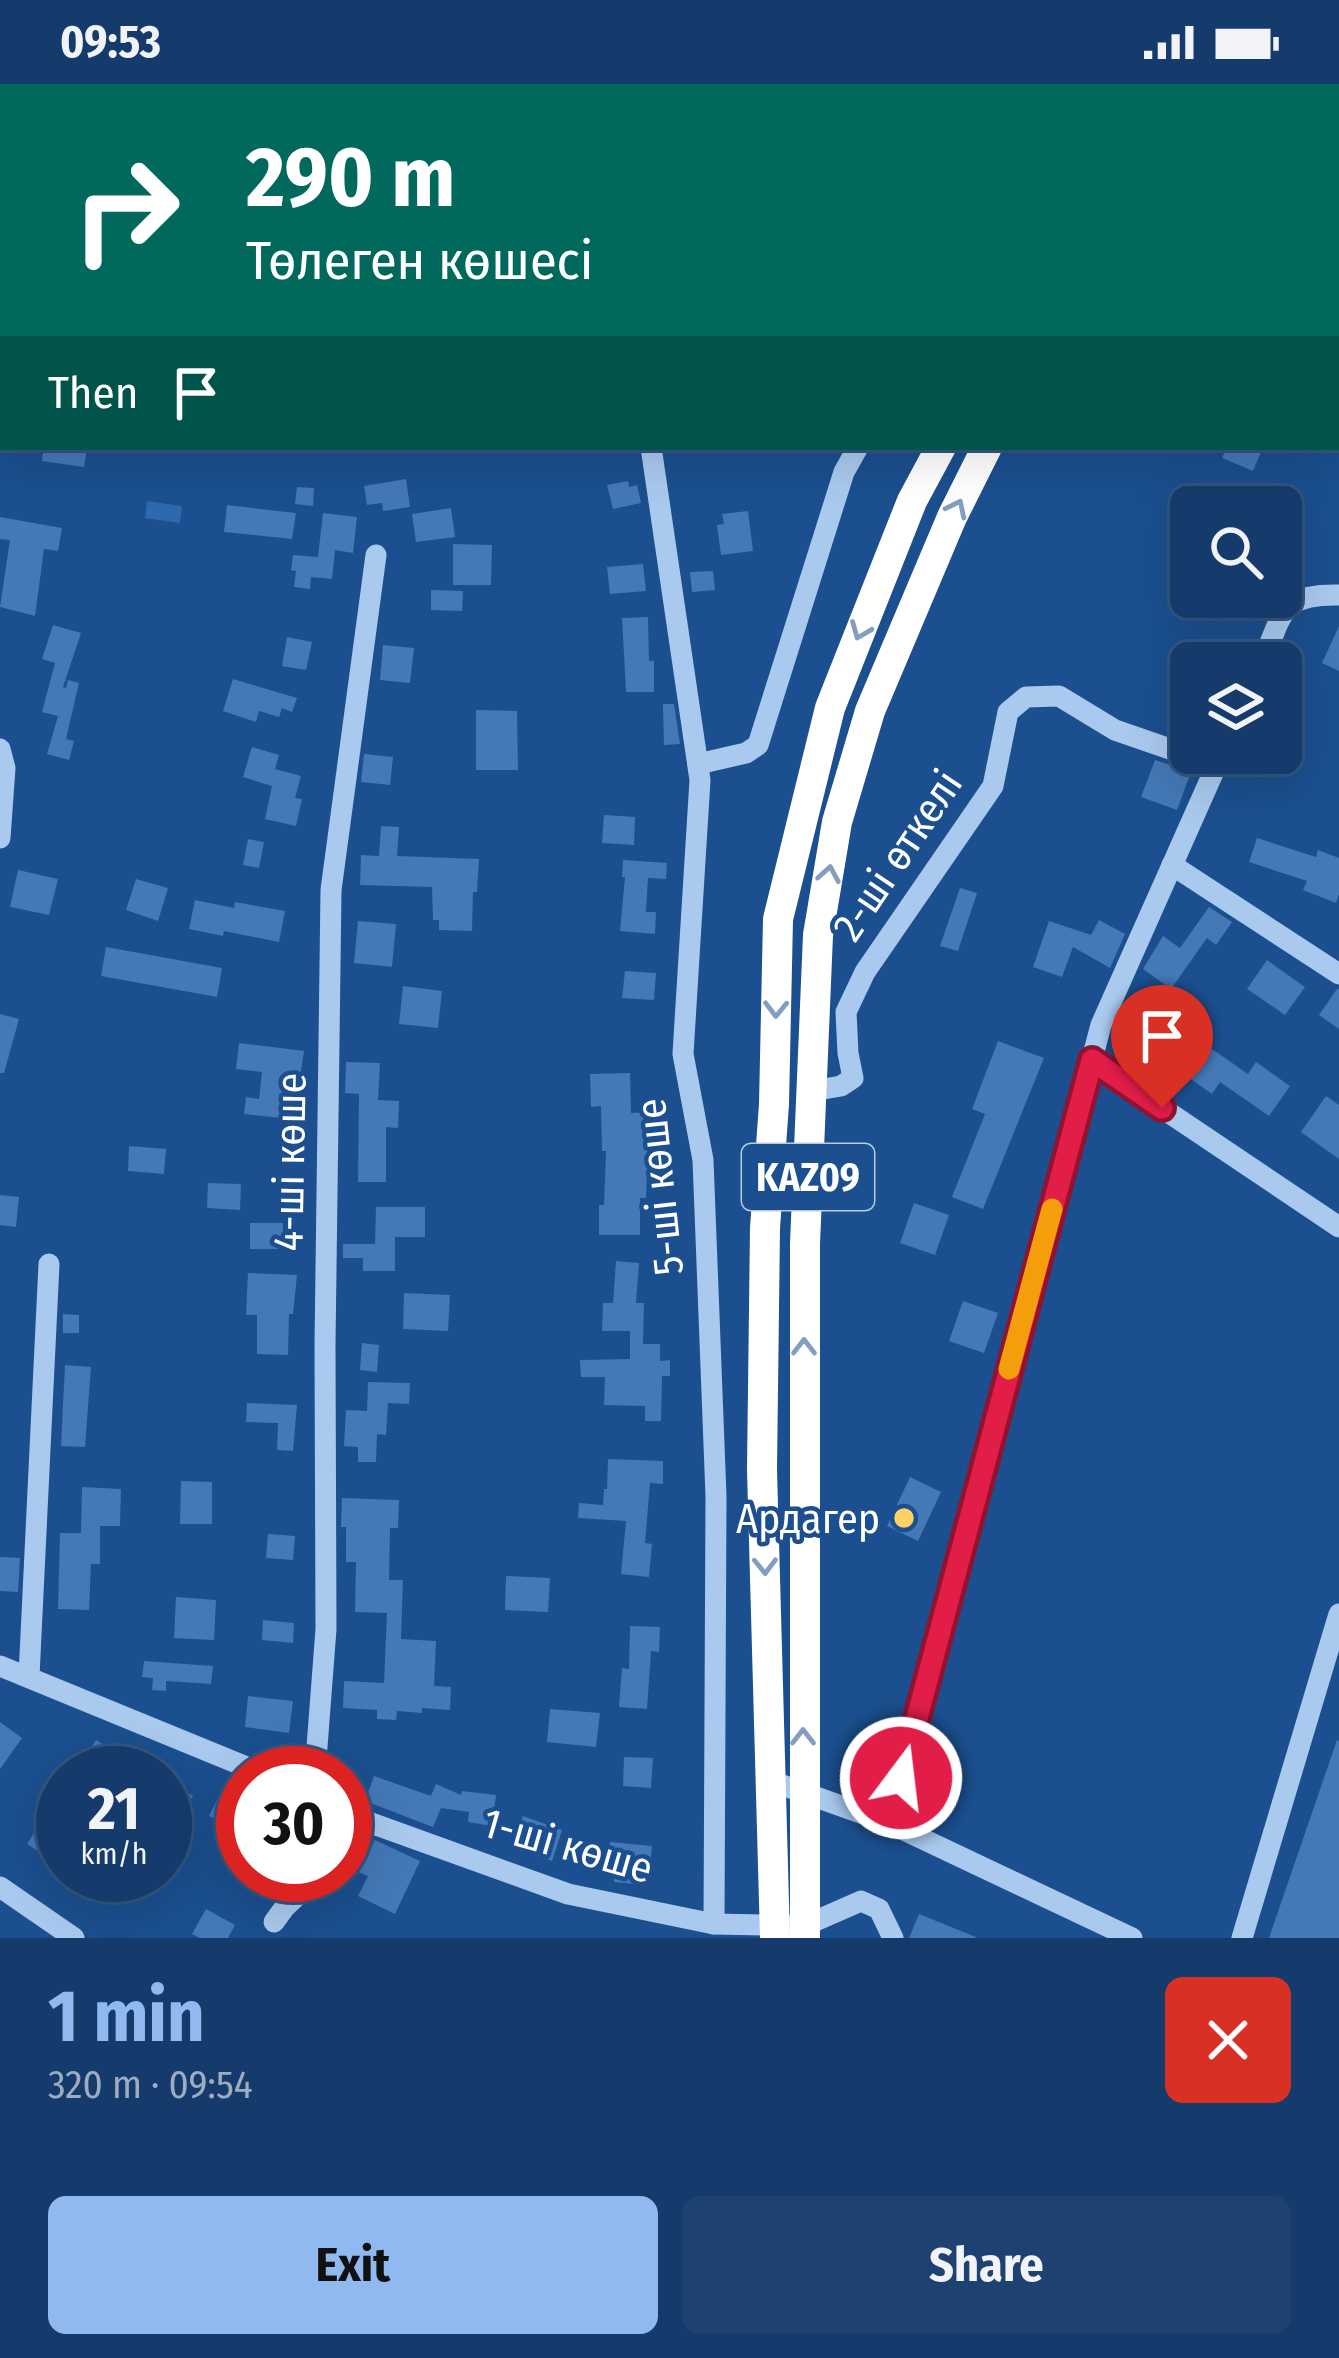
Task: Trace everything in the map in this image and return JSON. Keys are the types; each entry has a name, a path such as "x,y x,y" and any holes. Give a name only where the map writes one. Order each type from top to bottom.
{"highway":[{"name":"KAZ09","path":"790,1932 770,1781 762,1470 764,1228 774,1104 778,919 830,708 912,501 939,450"},
{"name":"KAZ09","path":"790,1932 803,1793 805,1244 818,935 838,822 870,711 986,450"}],"street":[{"name":"5-шi көше","path":"651,450 700,780 683,1054 704,1160 716,1496 714,1924"},
{"path":"698,764 746,753 758,745 844,472 856,450"},
{"name":"4-шi көше","path":"317,1746 326,1629 331,890 376,555"},
{"path":"1272,642 1295,601 1339,595"},
{"name":"2-ші өткелі","path":"812,1091 841,1086 853,1078 846,1012 865,973 994,786 1008,712 1026,697 1059,696 1114,730 1170,745"},
{"path":"0,749 5,768 0,838"},
{"path":"889,1823 1101,1024 1212,774"},
{"path":"1172,865 1339,974"},
{"path":"1092,1060 1339,1227"},
{"path":"29,1676 49,1264"},
{"path":"1242,1938 1338,1622"},
{"path":"0,1666 216,1754"},
{"path":"770,1781 889,1823 1132,1938"},
{"name":"1-ші көше","path":"372,1822 568,1894 714,1924 790,1932"},
{"path":"0,1887 74,1938"},
{"path":"790,1932 861,1901 879,1909 893,1938"},
{"path":"274,1922 289,1902"}],"shaded area":[{"path":"147,501 182,506 180,523 145,518"}],"building":[{"path":"44,450 87,450 84,467 42,461"},
{"path":"1226,450 1262,450 1253,471 1222,458"},
{"path":"406,479 410,507 383,511 382,503 367,505 364,486"},
{"path":"628,481 629,487 637,485 641,503 613,509 607,485"},
{"path":"297,487 314,488 313,506 295,504"},
{"path":"227,505 296,513 292,539 224,532"},
{"path":"451,508 455,537 416,542 412,514"},
{"path":"748,511 753,551 721,555 717,525 724,524 722,514"},
{"path":"323,513 357,517 353,553 335,550 332,579 311,577 310,589 294,587 293,555 318,557"},
{"path":"0,517 62,528 58,551 44,549 35,616 0,607 10,540 0,539"},
{"path":"453,544 492,545 491,585 453,585"},
{"path":"643,564 646,591 610,594 607,567"},
{"path":"713,571 715,590 692,592 690,572"},
{"path":"431,590 463,591 462,611 431,610"},
{"path":"648,617 654,692 626,692 622,618"},
{"path":"53,625 81,633 63,687 68,680 79,683 66,739 74,741 69,760 47,754 58,716 42,712 55,663 42,659"},
{"path":"1339,626 1339,671 1322,663"},
{"path":"287,637 312,642 306,670 282,666"},
{"path":"383,645 414,648 410,683 380,680"},
{"path":"233,679 297,698 292,712 282,708 279,717 259,711 256,722 223,711"},
{"path":"663,704 674,704 680,744 664,745"},
{"path":"476,710 517,711 518,770 476,770"},
{"path":"252,747 279,755 275,769 301,776 295,798 302,799 296,826 265,819 272,786 243,777"},
{"path":"364,754 393,757 390,785 361,782"},
{"path":"1155,760 1170,765 1170,774 1190,774 1177,810 1141,797"},
{"path":"604,815 635,817 634,845 602,843"},
{"path":"381,826 399,827 397,856 479,859 472,931 439,930 439,920 433,920 432,887 360,885 361,855 379,856"},
{"path":"1257,838 1316,857 1318,850 1339,858 1336,903 1303,890 1307,881 1249,862"},
{"path":"248,839 264,842 259,868 243,865"},
{"path":"623,860 667,863 666,879 648,878 646,912 656,912 655,934 620,931"},
{"path":"18,870 58,879 49,915 10,907"},
{"path":"136,879 168,888 158,921 126,910"},
{"path":"960,888 977,893 958,951 940,946"},
{"path":"195,900 285,911 279,942 189,929"},
{"path":"1209,907 1232,922 1216,945 1207,938 1171,989 1143,969 1163,936 1180,948"},
{"path":"1099,920 1125,934 1110,968 1073,947 1062,977 1033,967 1049,921 1091,935"},
{"path":"358,921 396,924 392,967 354,963"},
{"path":"106,947 222,968 217,997 101,976"},
{"path":"1267,960 1305,987 1285,1015 1247,989"},
{"path":"625,971 656,973 654,1000 622,998"},
{"path":"403,986 442,991 438,1028 399,1024"},
{"path":"1339,989 1339,1029 1319,1015"},
{"path":"1149,999 1179,1021 1158,1052 1127,1031"},
{"path":"0,1014 19,1019 4,1073 0,1073"},
{"path":"1199,1040 1248,1074 1256,1062 1290,1086 1269,1116 1220,1082 1212,1094 1178,1070"},
{"path":"998,1041 1044,1058 983,1209 952,1197 985,1114 972,1109"},
{"path":"239,1043 304,1051 300,1077 294,1076 290,1119 244,1114 246,1097 259,1099 262,1072 236,1069"},
{"path":"346,1062 380,1063 378,1100 399,1101 398,1128 386,1127 386,1182 358,1182 359,1094 345,1093"},
{"path":"630,1073 631,1113 647,1112 647,1124 655,1124 655,1150 648,1150 646,1198 640,1198 640,1235 599,1235 606,1151 602,1151 601,1106 591,1107 590,1074"},
{"path":"1326,1096 1339,1105 1339,1159 1301,1132"},
{"path":"129,1146 166,1149 164,1174 128,1171"},
{"path":"208,1183 241,1184 240,1210 207,1208"},
{"path":"0,1195 19,1197 16,1227 0,1225"},
{"path":"914,1203 949,1215 935,1255 900,1243"},
{"path":"376,1207 425,1207 425,1237 395,1237 395,1271 363,1271 363,1258 343,1258 343,1244 375,1244"},
{"path":"250,1223 283,1223 283,1249 250,1249"},
{"path":"616,1261 639,1263 636,1303 644,1303 643,1344 660,1344 660,1361 670,1360 670,1376 662,1376 661,1421 645,1421 645,1406 604,1405 605,1377 581,1377 580,1360 630,1359 630,1331 602,1331 603,1303 613,1303"},
{"path":"248,1273 297,1275 288,1355 257,1354 257,1315 246,1315"},
{"path":"404,1293 450,1295 448,1331 403,1329"},
{"path":"963,1301 998,1313 984,1353 949,1341"},
{"path":"63,1314 79,1315 79,1333 63,1333"},
{"path":"362,1343 379,1345 377,1372 360,1370"},
{"path":"65,1365 91,1367 85,1447 61,1446"},
{"path":"368,1382 410,1383 409,1404 388,1403 386,1435 377,1434 376,1462 358,1462 358,1447 344,1446 346,1410 367,1411"},
{"path":"247,1403 297,1405 293,1451 277,1450 278,1423 246,1422"},
{"path":"608,1459 663,1461 663,1484 650,1483 645,1543 652,1544 649,1577 621,1574 626,1521 578,1518 579,1503 603,1505"},
{"path":"910,1477 941,1492 918,1541 887,1526"},
{"path":"181,1481 212,1482 212,1524 180,1524"},
{"path":"82,1487 121,1489 120,1526 100,1526 100,1564 91,1564 89,1610 58,1609 60,1533 81,1533"},
{"path":"342,1498 399,1500 398,1528 390,1528 389,1580 403,1580 401,1639 436,1641 434,1686 451,1687 450,1710 397,1711 396,1720 377,1719 377,1710 343,1708 344,1681 384,1683 387,1613 355,1612 356,1562 346,1562"},
{"path":"268,1534 295,1536 293,1560 266,1558"},
{"path":"0,1557 20,1558 18,1592 0,1591"},
{"path":"506,1576 550,1578 548,1612 505,1610"},
{"path":"176,1597 216,1600 214,1640 174,1638"},
{"path":"263,1620 294,1623 293,1643 262,1640"},
{"path":"630,1626 660,1627 659,1652 651,1651 647,1709 619,1707 622,1668 629,1669"},
{"path":"144,1661 213,1666 211,1684 166,1681 166,1691 152,1690 153,1678 142,1677"},
{"path":"248,1696 293,1701 289,1733 245,1727"},
{"path":"550,1709 600,1713 596,1747 547,1742"},
{"path":"0,1722 22,1738 0,1769"},
{"path":"1337,1740 1339,1938 1269,1938"},
{"path":"624,1757 653,1758 651,1788 623,1786"},
{"path":"374,1776 431,1796 436,1784 461,1795 462,1791 496,1795 492,1826 468,1822 469,1812 441,1808 433,1827 372,1804"},
{"path":"523,1816 562,1830 552,1861 512,1847"},
{"path":"375,1840 420,1861 395,1914 370,1902"},
{"path":"610,1842 652,1846 648,1885 614,1882 615,1871 607,1870"},
{"path":"206,1909 235,1925 228,1938 192,1934"},
{"path":"919,1914 976,1937 976,1938 909,1938"}],"slow traffic":[{"path":"1009,1369 1052,1209"}],"place":[{"name":"Ардагер","path":"904,1518"}],"route":[{"path":"901,1778 1092,1060 1162,1108"}]}
